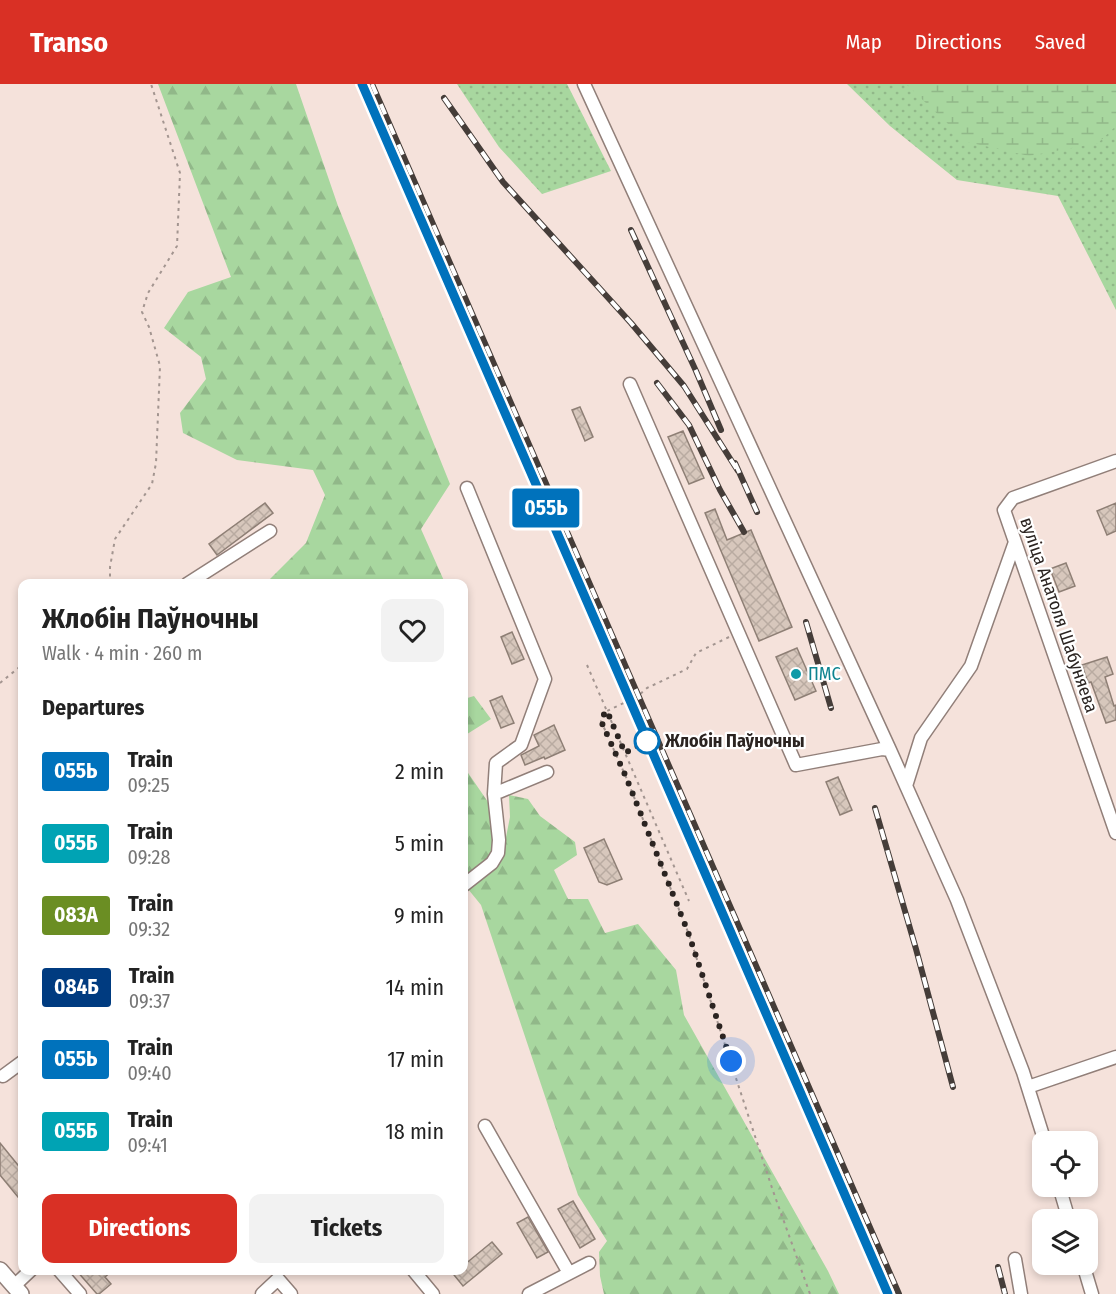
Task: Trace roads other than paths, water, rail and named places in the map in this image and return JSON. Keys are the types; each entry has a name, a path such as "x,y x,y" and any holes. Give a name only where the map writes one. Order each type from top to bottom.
{"main road":[{"path":"0,1270 17,1290"}],"street":[{"path":"584,84 890,750 961,911 1002,1014 1042,1131"},
{"path":"630,384 796,765 882,749 890,750"},
{"name":"вуліца Анатоля Шабуняева","path":"1116,460 1013,498 1004,510 1116,833"},
{"path":"467,488 546,679 522,746 496,763 494,794 499,840 498,853 492,863 468,882"},
{"path":"195,579 270,531"},
{"path":"906,786 921,738 971,666 1015,542"},
{"path":"494,794 547,772"},
{"path":"1028,1087 1116,1057"},
{"path":"3,1076 18,1065"},
{"path":"485,1126 569,1273"},
{"path":"1015,1259 1021,1294"},
{"path":"529,1294 589,1263"},
{"path":"17,1290 28,1275"},
{"path":"63,1275 80,1294"},
{"path":"417,1275 433,1294"},
{"path":"1086,1275 1092,1294"},
{"path":"262,1294 278,1279 291,1294"}],"railway":[{"path":"362,84 888,1294"},
{"path":"372,84 899,1294"},
{"path":"444,98 503,182 631,323 684,386 738,471"},
{"path":"631,230 721,430"},
{"path":"657,383 689,425 720,490 744,532"},
{"path":"735,463 757,512"},
{"path":"806,622 831,708"},
{"path":"875,808 953,1087"},
{"path":"998,1267 1005,1294"}],"train":[{"name":"055Ь","path":"362,84 888,1294"}],"place":[{"name":"ПМС","path":"796,674"},
{"name":"Жлобін Паўночны","path":"647,741"}]}
